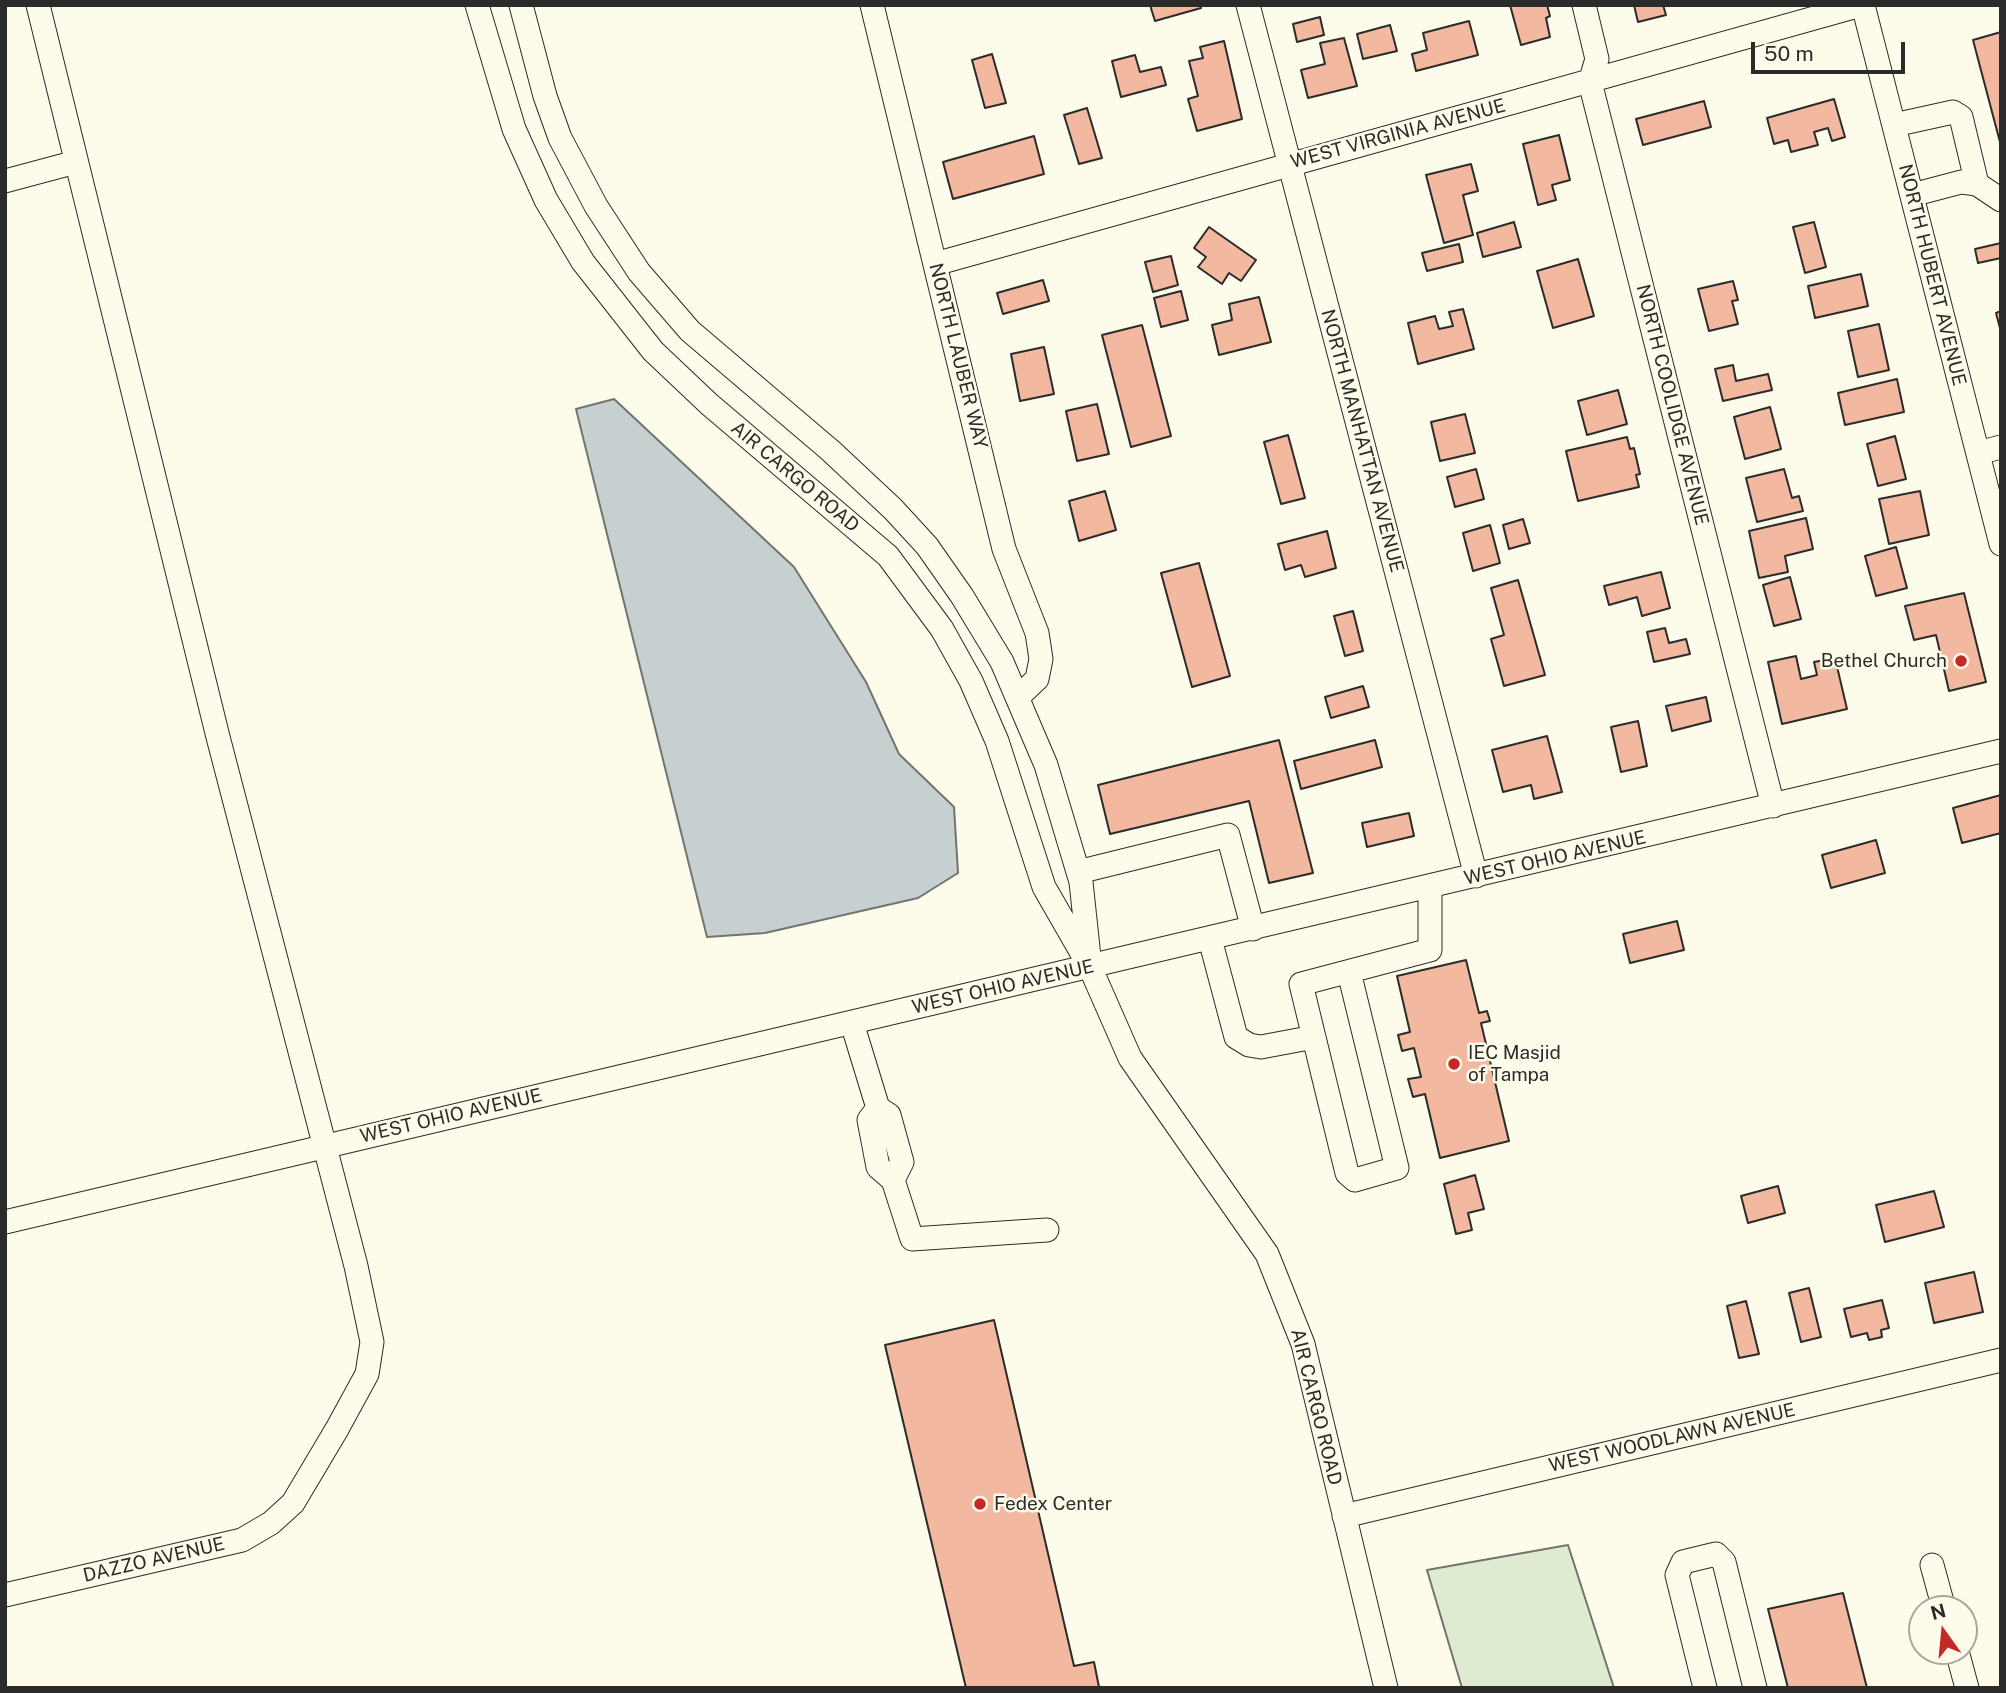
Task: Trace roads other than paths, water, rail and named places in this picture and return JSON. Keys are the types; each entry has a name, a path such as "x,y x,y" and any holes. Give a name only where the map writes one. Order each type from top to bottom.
{"street":[{"name":"DAZZO AVENUE","path":"5,1595 242,1540 271,1523 293,1503 368,1374 372,1342 326,1146 212,711 38,5"},
{"name":"AIR CARGO ROAD","path":"477,5 514,129 546,200 583,262 653,351 709,404 888,556 942,629 971,681 997,741 1044,887 1090,967 1130,1058 1267,1254 1303,1344 1386,1688"},
{"name":"AIR CARGO ROAD","path":"521,5 545,96 560,138 596,206 639,272 690,331 860,477 927,546 962,596 1018,697 1046,765 1078,872 1090,967"},
{"name":"NORTH LAUBER WAY","path":"872,5 1004,549 1037,633 1041,659 1037,679 1018,697"},
{"name":"NORTH MANHATTAN AVENUE","path":"1248,5 1476,876"},
{"name":"NORTH COOLIDGE AVENUE","path":"1584,5 1597,59 1590,82 1773,806"},
{"name":"WEST VIRGINIA AVENUE","path":"935,264 1862,5"},
{"name":"NORTH HUBERT AVENUE","path":"1862,5 2001,544"},
{"path":"1894,125 1953,112 1961,117 1977,184"},
{"path":"5,181 76,162"},
{"path":"1912,195 1961,182 1977,184 2001,200"},
{"path":"1978,453 2001,447"},
{"name":"WEST OHIO AVENUE","path":"5,1222 2001,751"},
{"path":"1078,872 1227,835 1253,929"},
{"path":"1349,972 1396,1168 1355,1180 1347,1173 1301,984 1430,950 1430,887"},
{"path":"1210,939 1236,1037 1249,1045 1261,1046 1314,1037"},
{"path":"852,1023 878,1108 869,1120 878,1167 893,1180 912,1239 1047,1230"},
{"name":"WEST WOODLAWN AVENUE","path":"1343,1516 2001,1360"},
{"path":"1705,1688 1677,1575 1683,1562 1716,1554 1724,1562 1755,1688"},
{"path":"1932,1565 1940,1595"},
{"path":"1961,1665 1968,1688"}],"place":[{"name":"Bethel Church","path":"1961,661"},
{"name":"IEC Masjid of Tampa","path":"1454,1064"},
{"name":"Fedex Center","path":"980,1504"}]}
